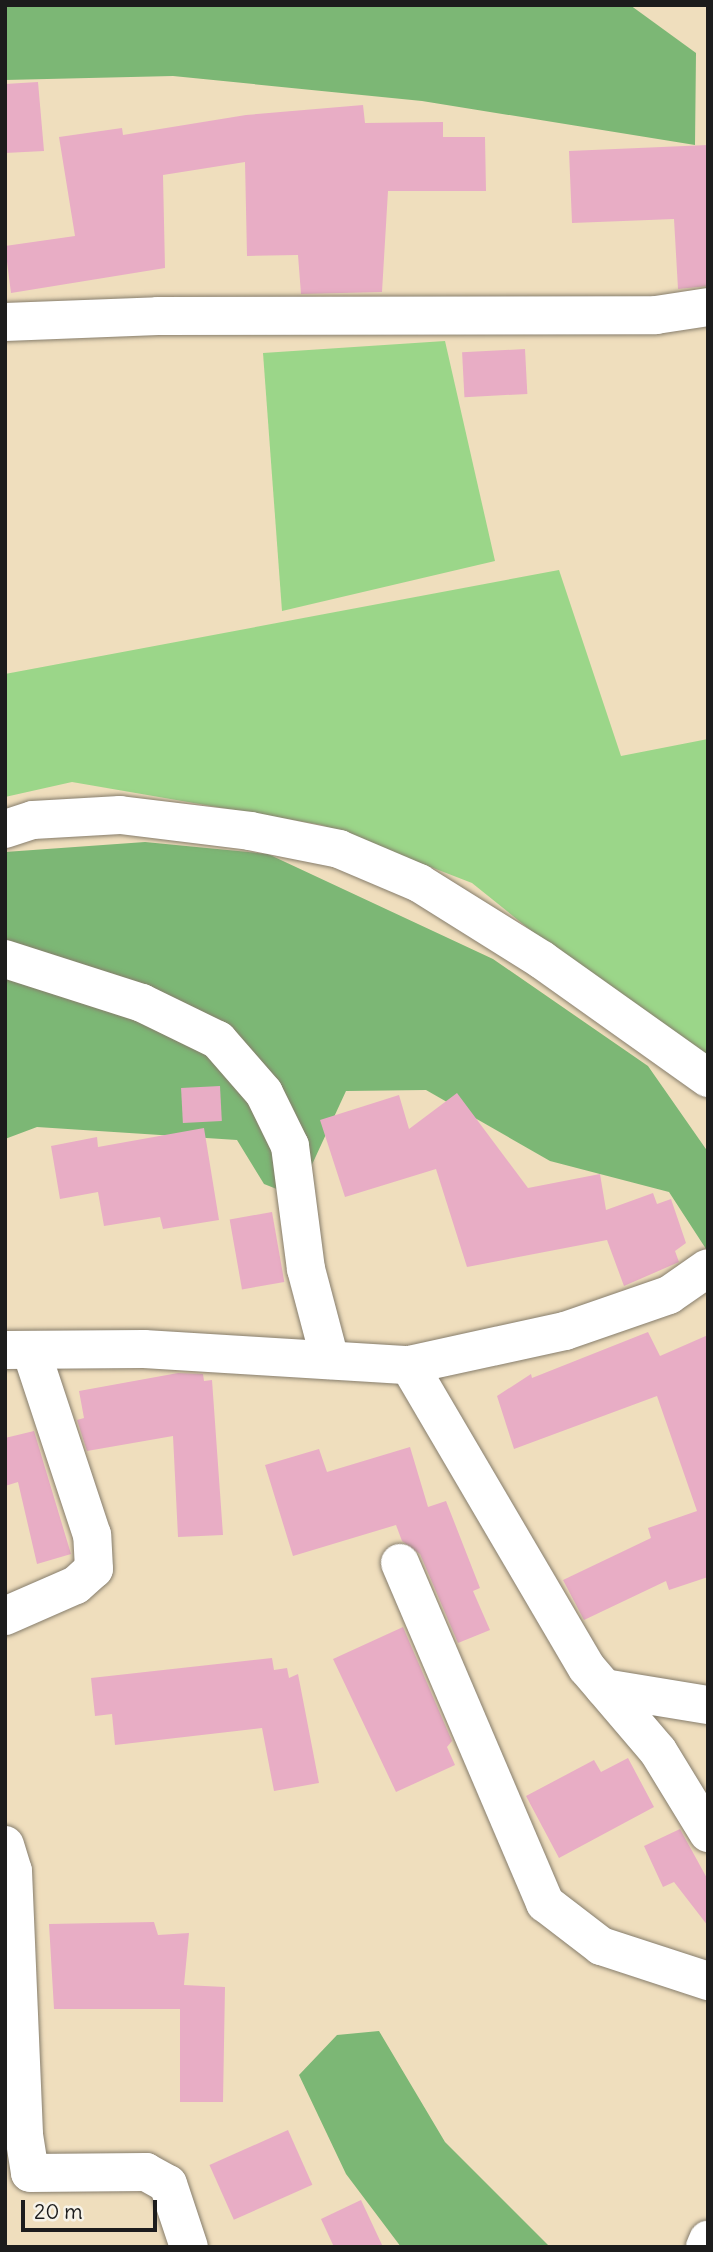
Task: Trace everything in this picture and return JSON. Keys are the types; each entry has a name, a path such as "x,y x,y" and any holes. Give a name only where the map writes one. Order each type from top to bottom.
{"street":[{"path":"5,323 158,316 656,315 708,307"},
{"path":"5,829 33,820 120,815 250,831 339,849 419,883 542,960 708,1078"},
{"path":"5,959 142,1003 218,1040 264,1093 290,1146 306,1269 330,1360"},
{"path":"5,1616 76,1585 94,1569 92,1535 18,1351 144,1349 409,1365 565,1331 669,1295 708,1268"},
{"path":"409,1365 587,1668 657,1751 708,1833"},
{"path":"400,1563 545,1903 601,1946 708,1981"},
{"path":"604,1688 708,1705"},
{"path":"5,1845 13,1871 24,2134 30,2173 146,2172 168,2184 189,2247"},
{"path":"705,2247 708,2241"}],"green space":[{"path":"5,5 630,5 696,53 695,145 422,101 173,76 5,80"},
{"path":"445,341 495,561 282,611 263,353"},
{"path":"559,570 621,756 708,739 708,1058 647,1024 472,883 322,825 72,782 5,797 5,674"},
{"path":"145,842 268,854 493,959 648,1066 708,1152 708,1252 669,1192 550,1161 426,1090 346,1091 297,1197 264,1184 237,1140 37,1127 5,1139 5,852"},
{"path":"379,2031 445,2142 550,2247 401,2247 346,2174 299,2075 337,2035"}],"building":[{"path":"38,82 44,151 5,153 5,84"},
{"path":"363,105 365,123 443,122 443,137 485,137 486,191 388,191 382,292 301,294 298,255 247,256 245,162 163,175 165,268 11,293 5,246 75,236 59,137 122,128 123,135 246,115"},
{"path":"708,145 708,286 678,289 674,219 572,223 569,151"},
{"path":"525,349 527,394 464,397 462,352"},
{"path":"220,1086 222,1121 183,1123 181,1088"},
{"path":"457,1093 528,1188 600,1174 606,1210 653,1193 657,1204 671,1199 686,1243 675,1251 679,1262 624,1286 607,1240 467,1267 436,1169 345,1197 320,1120 399,1095 409,1129"},
{"path":"204,1128 219,1220 163,1229 160,1217 104,1226 98,1192 60,1199 51,1146 97,1137 98,1147"},
{"path":"272,1212 284,1282 242,1289 230,1219"},
{"path":"648,1332 660,1356 708,1335 708,1577 669,1590 666,1581 584,1620 563,1580 651,1538 648,1528 697,1511 657,1396 514,1449 497,1396 531,1374 532,1378"},
{"path":"178,1373 203,1374 204,1381 212,1380 223,1535 178,1537 173,1436 87,1451 77,1420 84,1418 79,1391"},
{"path":"34,1431 71,1554 37,1564 18,1482 5,1486 5,1438"},
{"path":"410,1447 428,1507 446,1501 480,1588 473,1591 490,1630 458,1643 420,1554 402,1541 396,1525 293,1556 265,1465 319,1449 327,1472"},
{"path":"403,1627 452,1741 447,1747 455,1765 396,1792 333,1659"},
{"path":"272,1658 274,1670 287,1668 289,1678 298,1674 319,1783 274,1791 262,1728 115,1745 112,1714 95,1716 91,1678"},
{"path":"628,1758 654,1807 559,1858 526,1796 594,1760 601,1772"},
{"path":"680,1829 708,1880 708,1926 674,1882 663,1887 644,1846"},
{"path":"154,1922 158,1935 189,1933 184,1985 225,1987 223,2102 180,2102 180,2009 54,2009 49,1924"},
{"path":"288,2130 312,2185 234,2220 209,2165"},
{"path":"361,2200 383,2247 334,2247 321,2219"}]}
